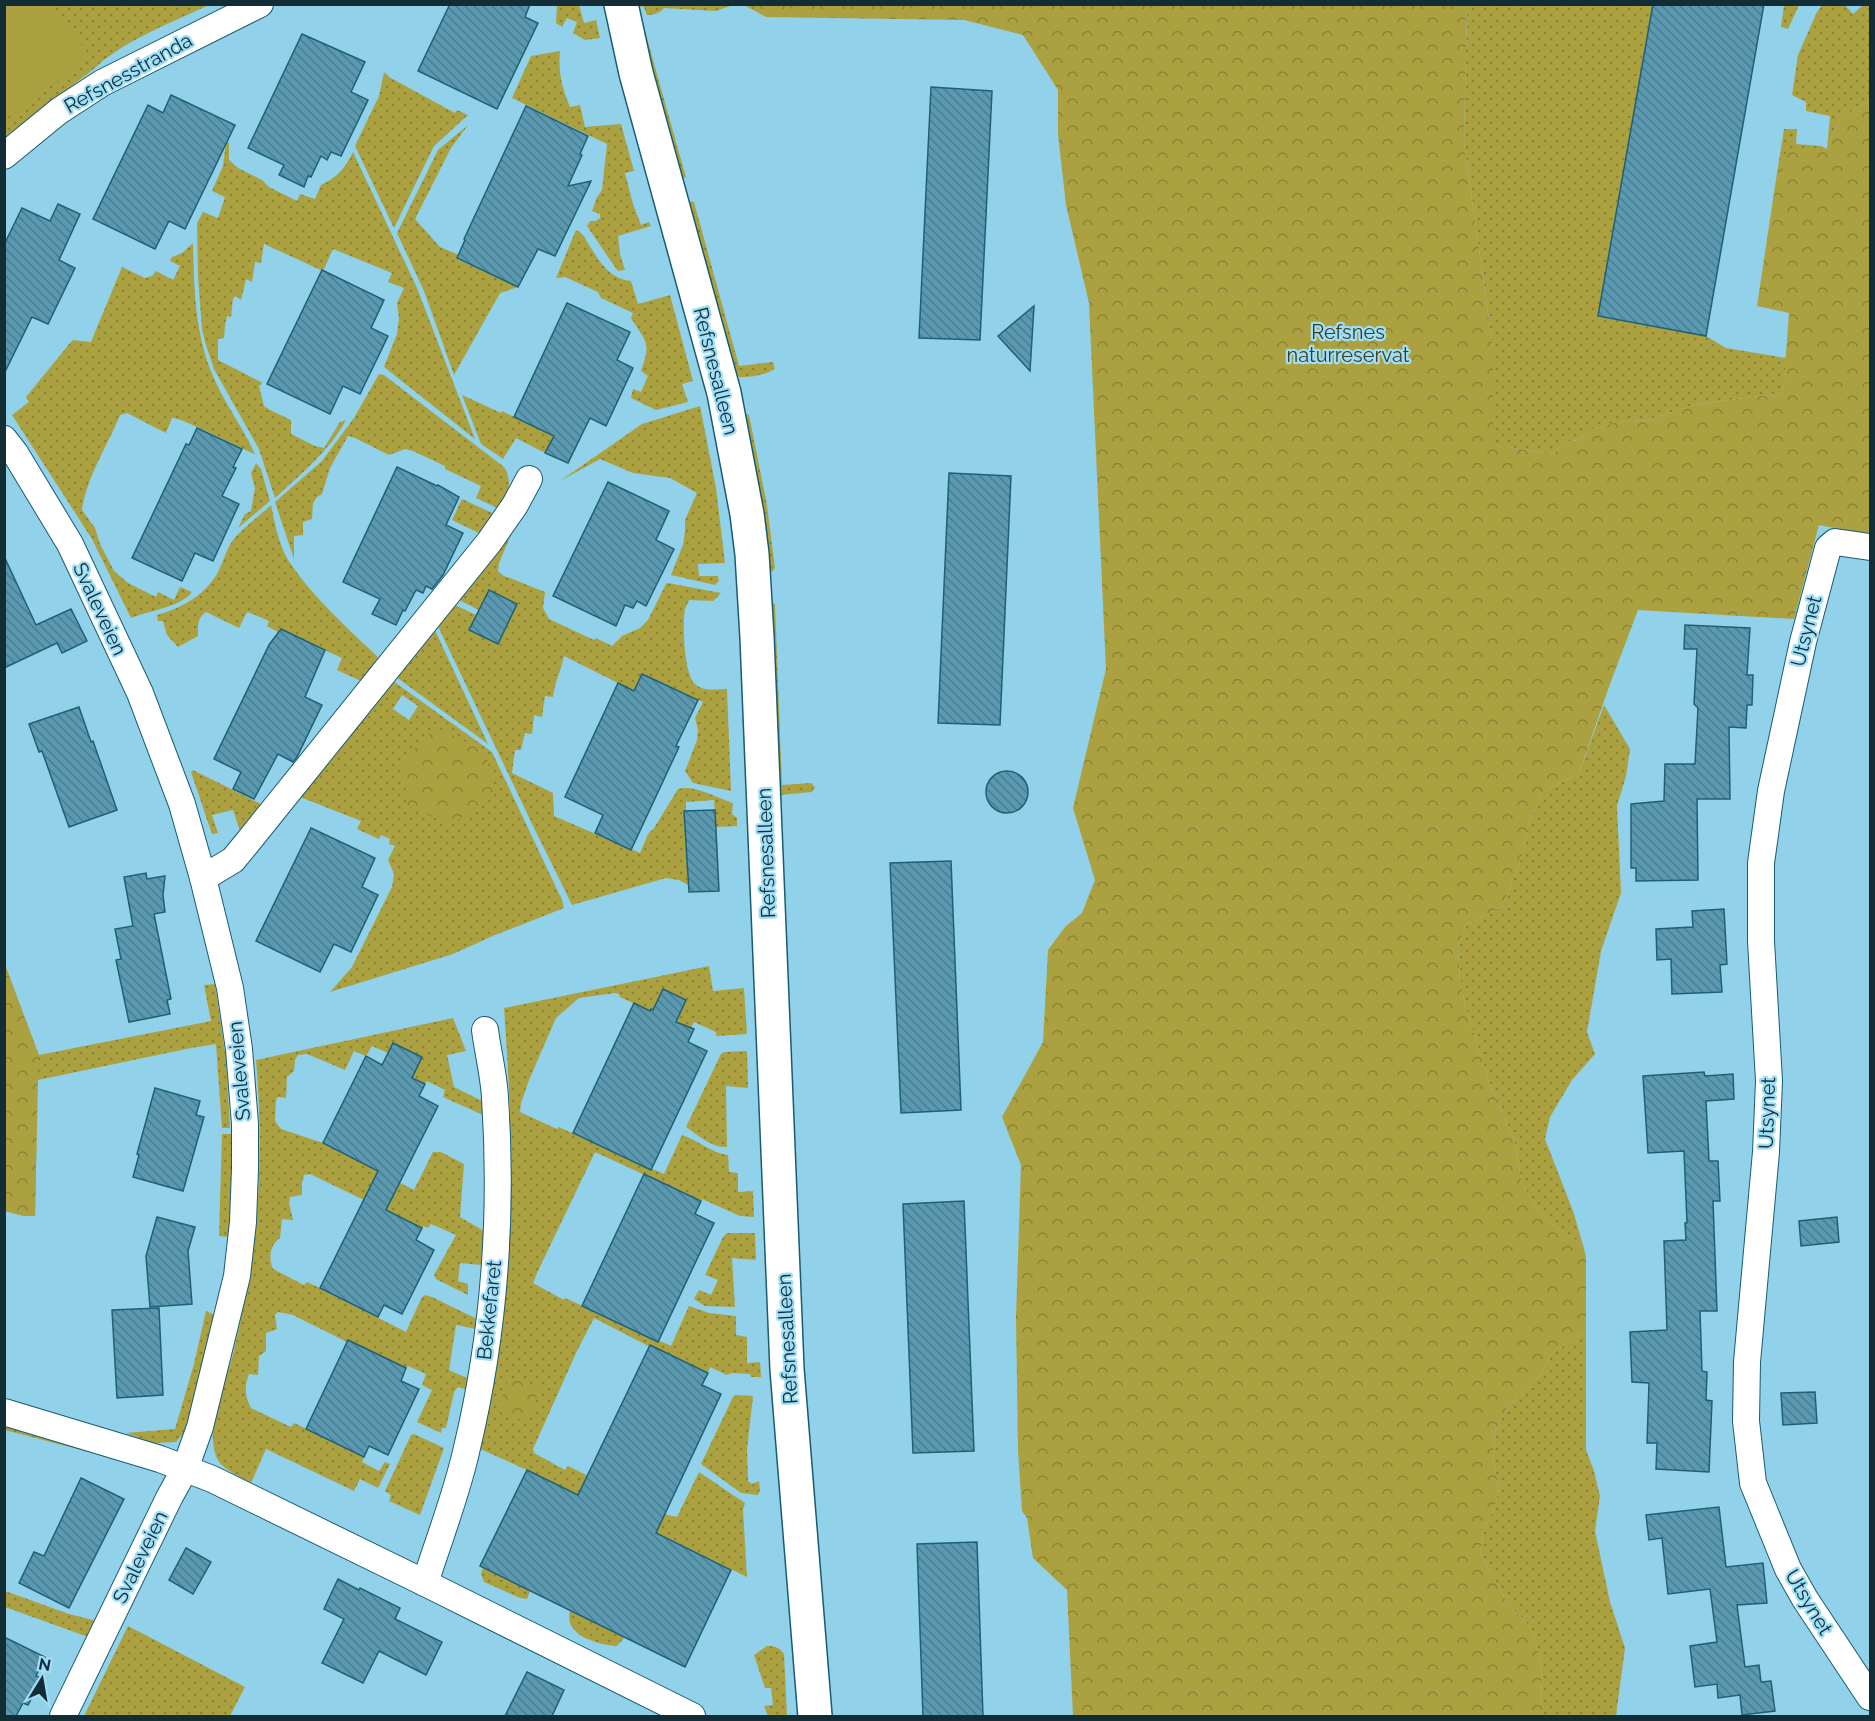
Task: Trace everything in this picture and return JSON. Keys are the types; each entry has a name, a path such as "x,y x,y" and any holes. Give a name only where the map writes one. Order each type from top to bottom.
{"street":[{"name":"Refsnesstranda","path":"4,156 59,111 102,83 261,4"},
{"name":"Refsnesalleen","path":"621,4 639,85 724,393 747,514 752,554 787,1369 815,1716"},
{"name":"Svaleveien","path":"4,439 15,453 70,544 140,693 182,804 230,988 240,1049 245,1124 243,1222 237,1276 209,1393 185,1469 63,1716"},
{"path":"203,878 233,860 247,843 490,542 516,505 529,479"},
{"name":"Utsynet","path":"1870,547 1835,542 1828,548 1803,642 1770,792 1765,826 1761,863 1761,941 1769,1081 1765,1163 1747,1362 1746,1421 1753,1483 1788,1569 1804,1599 1870,1697"},
{"name":"Bekkefaret","path":"425,1583 466,1452 481,1387 491,1319 497,1233 498,1170 495,1096 485,1030"},
{"path":"4,1412 160,1459 212,1479 692,1716"}],"green space":[{"path":"5,4 50,5 91,57 5,119"},
{"path":"5,5 209,5 119,49 5,137"},
{"path":"557,5 579,5 584,23 596,20 600,38 585,40 573,33 577,22 567,18 562,27 556,23"},
{"path":"635,5 733,5 716,11 664,8 657,13 647,15 644,7"},
{"name":"Refsnes naturreservat","path":"744,5 1467,5 1464,142 1493,349 1493,445 1553,454 1564,442 1579,440 1593,429 1617,422 1647,420 1698,404 1783,393 1789,313 1757,306 1775,186 1787,150 1827,149 1840,118 1870,101 1870,535 1819,525 1794,619 1638,610 1579,773 1543,792 1529,822 1522,856 1503,906 1466,925 1458,948 1465,1005 1489,1082 1514,1140 1522,1184 1539,1211 1550,1223 1583,1245 1586,1256 1586,1332 1553,1352 1540,1376 1506,1409 1495,1432 1493,1460 1499,1488 1495,1507 1484,1529 1480,1554 1507,1602 1531,1628 1541,1660 1544,1716 1073,1716 1067,1590 1033,1558 1027,1518 1022,1511 1018,1450 1016,1317 1021,1165 1002,1117 1043,1042 1048,950 1065,927 1082,913 1095,880 1073,808 1106,669 1089,303 1066,205 1058,134 1058,90 1023,35 964,20 766,17"},
{"path":"1467,5 1653,5 1598,316 1706,336 1726,348 1786,358 1783,393 1698,404 1647,420 1617,422 1593,429 1579,440 1564,442 1553,454 1493,445 1493,349 1464,142"},
{"path":"1784,5 1799,5 1788,29 1781,27"},
{"path":"1822,5 1845,5 1853,14 1863,5 1870,5 1870,101 1840,118 1827,149 1830,116 1806,111 1806,102 1792,95 1798,55"},
{"path":"639,23 643,24 686,177 681,179"},
{"path":"560,51 560,73 565,93 570,107 580,105 585,127 621,124 634,171 625,173 633,204 641,225 649,222 651,226 618,236 625,270 618,271 587,226 590,221 600,218 600,214 592,211 602,190 607,144 512,98 531,56"},
{"path":"384,72 389,77 455,113 457,110 468,115 434,146 394,228 355,146 379,96"},
{"path":"468,125 451,148 415,219 440,247 459,255 457,259 518,287 500,293 454,375 424,291 397,233 438,150"},
{"path":"1784,129 1797,129 1796,144 1821,146 1827,149 1775,186"},
{"path":"226,142 229,143 229,160 238,168 297,201 300,194 315,199 321,185 340,172 353,152 417,288 475,439 384,367 397,334 399,318 397,303 404,288 388,282 392,273 333,249 323,271 264,244 261,263 255,262 252,282 246,279 241,300 236,296 233,298 231,317 227,316 224,338 218,339 218,360 261,382 259,386 264,406 291,420 291,434 315,446 324,448 340,422 346,420 323,452 275,498 259,449 214,369 202,329 197,223 203,212 218,218 225,197 212,191 223,166"},
{"path":"687,201 694,202 739,366 773,362 775,369 750,377 735,376"},
{"path":"576,230 583,235 607,270 624,280 631,281 638,304 670,295 693,381 682,384 688,402 656,410 631,398 633,389 641,392 648,376 641,371 646,354 646,343 631,318 633,313 601,298 598,292 565,277 556,278"},
{"path":"193,243 197,311 202,344 217,386 255,454 178,419 172,418 166,433 127,413 120,415 88,485 82,510 95,528 100,544 114,571 128,583 156,597 158,592 174,600 180,587 192,592 172,605 131,618 92,539 12,415 29,402 26,397 73,340 91,342 122,267 145,278 152,276 156,271 173,280 180,266 170,261 172,257 182,253"},
{"path":"379,374 384,375 504,467 509,483 502,510 476,498 481,486 445,469 445,466 405,449 389,455 348,436 330,468 322,494 313,503 312,519 303,522 303,535 294,536 294,559 275,502 322,461 354,418"},
{"path":"462,395 554,436 545,453 516,438 503,459 481,444"},
{"path":"700,406 716,488 725,563 698,564 699,576 718,576 719,581 715,585 671,575 683,545 685,520 697,493 670,478 633,473 600,459 560,481 642,424"},
{"path":"743,413 749,415 767,505 775,568 772,572 769,572"},
{"path":"256,463 261,469 270,501 238,528 245,514 251,511 255,488 251,473"},
{"path":"462,499 499,516 483,535 452,520"},
{"path":"271,505 280,543 290,563 322,602 383,662 365,683 337,670 342,658 280,629 278,632 267,626 269,621 248,612 239,628 206,612 198,626 198,636 178,647 167,635 163,621 158,621 157,615 183,605 205,589 217,574 233,540"},
{"path":"514,528 499,563 498,571 502,575 545,592 543,608 549,619 612,646 622,636 640,628 648,620 668,583 721,593 713,601 689,600 685,609 684,636 688,670 695,684 706,689 727,689 731,791 693,783 685,771 697,740 698,730 695,718 703,702 642,674 634,691 564,656 553,697 545,696 542,717 534,715 532,734 525,733 521,750 515,750 512,773 553,793 554,816 640,853 648,834 678,789 691,788 733,803 732,814 737,818 737,826 716,827 714,800 686,802 684,812 688,885 679,880 666,878 572,905 534,828 435,620 449,602 476,615 470,630 517,604 489,590 479,610 453,597"},
{"path":"770,601 775,604 782,785 811,783 815,787 812,792 780,795"},
{"path":"432,624 488,744 392,674"},
{"path":"389,678 492,752 564,908 453,954 330,992 352,967 392,887 394,874 388,860 395,846 389,844 390,839 381,835 379,839 357,829 361,821 295,795","holes":["402,695 418,706 409,720 393,709"]},
{"path":"1604,705 1630,749 1626,776 1617,806 1621,893 1601,951 1587,1032 1595,1054 1572,1080 1550,1117 1545,1139 1573,1211 1583,1245 1550,1223 1539,1211 1522,1184 1514,1140 1489,1082 1465,1005 1458,948 1466,925 1503,906 1522,856 1529,822 1543,792 1579,773"},
{"path":"436,727 486,752 494,797 450,825 408,806 402,760"},
{"path":"193,770 267,807 241,834 233,810 212,815 218,833 212,834 191,772"},
{"path":"4,962 39,1055 211,1021 204,985 215,984 226,1059 230,1128 222,1128 216,1044 38,1080 35,1216 24,1216 5,1211"},
{"path":"4,962 38,1055 35,1216 24,1216 5,1211"},
{"path":"709,966 713,991 744,988 747,1034 716,1036 716,1032 694,1022 691,1028 676,1021 686,1000 663,989 653,1010 650,1011 615,993 579,998 556,1018 529,1080 520,1112 664,1174 682,1135 716,1152 728,1155 729,1172 738,1173 738,1192 753,1191 754,1217 740,1216 702,1199 701,1201 595,1152 533,1283 564,1300 565,1298 671,1346 689,1306 709,1313 736,1316 736,1335 747,1337 747,1363 760,1362 761,1377 751,1377 750,1374 731,1373 727,1375 710,1367 708,1373 665,1352 664,1354 594,1318 533,1449 534,1453 565,1470 568,1466 668,1515 677,1517 699,1472 745,1503 743,1510 747,1577 478,1448 500,1337 508,1264 511,1154 504,1008"},
{"path":"453,1018 466,1051 447,1055 454,1087 482,1101 483,1115 443,1097 445,1090 427,1081 425,1084 412,1078 422,1057 393,1043 388,1053 372,1046 366,1056 354,1051 345,1070 307,1054 298,1055 294,1071 287,1077 286,1098 278,1097 276,1100 275,1121 281,1129 323,1143 414,1190 433,1152 441,1152 464,1164 460,1217 484,1231 482,1265 460,1263 458,1281 468,1284 468,1295 436,1279 434,1275 456,1235 431,1224 428,1228 423,1226 422,1228 310,1174 304,1175 302,1195 290,1197 293,1220 282,1219 280,1238 274,1244 270,1256 273,1269 304,1285 307,1282 320,1288 406,1332 425,1295 477,1319 476,1329 456,1325 449,1370 469,1379 465,1389 458,1387 454,1392 446,1428 442,1428 441,1433 417,1422 432,1390 422,1385 426,1374 408,1366 406,1368 347,1342 293,1315 278,1312 275,1315 277,1329 266,1333 266,1351 259,1356 258,1375 249,1374 247,1379 247,1400 251,1408 291,1427 294,1423 364,1457 362,1462 379,1471 385,1462 390,1464 378,1488 360,1479 354,1491 266,1449 251,1483 218,1461 213,1443 213,1430 217,1404 230,1366 238,1332 249,1276 257,1214 260,1163 256,1060"},
{"path":"747,1051 748,1088 726,1086 727,1147 721,1147 705,1140 686,1127 721,1054"},
{"path":"222,1134 232,1134 230,1237 219,1236"},
{"path":"727,1233 755,1233 756,1260 732,1258 735,1307 705,1306 694,1299 699,1290 711,1295 718,1280 705,1275"},
{"path":"206,1311 215,1315 186,1430 176,1442 153,1443 126,1433 175,1429 194,1364"},
{"path":"1586,1332 1586,1450 1600,1496 1595,1531 1610,1602 1625,1648 1616,1716 1544,1716 1541,1660 1531,1628 1507,1602 1480,1554 1484,1529 1495,1507 1499,1488 1493,1460 1495,1432 1506,1409 1540,1376 1553,1352"},
{"path":"509,1377 540,1387 528,1422 497,1411"},
{"path":"736,1395 753,1396 747,1449 748,1481 752,1484 759,1481 758,1495 741,1493 701,1464"},
{"path":"5,1424 138,1465 5,1430"},
{"path":"414,1434 444,1448 420,1515 389,1501 391,1495 385,1491 411,1435"},
{"path":"483,1567 530,1591 527,1599 484,1582 481,1574"},
{"path":"5,1591 69,1614 97,1621 91,1638 5,1607"},
{"path":"570,1611 624,1638 617,1646 584,1637 572,1626 569,1619"},
{"path":"128,1626 245,1687 230,1716 84,1716"},
{"path":"767,1646 777,1647 784,1654 787,1716 768,1716 764,1706 773,1705 771,1688 765,1688 754,1655"}],"building":[{"path":"450,4 530,4 525,17 538,23 497,109 418,71"},
{"path":"1653,4 1764,4 1706,336 1598,316"},
{"path":"302,34 365,62 351,92 368,100 341,156 331,152 327,160 321,156 304,187 279,175 284,165 248,148"},
{"path":"931,87 992,91 980,340 919,338"},
{"path":"171,95 235,125 185,229 169,221 155,249 93,219 148,105 163,113"},
{"path":"526,106 588,136 568,186 591,181 555,256 538,249 518,287 457,258"},
{"path":"58,204 80,214 59,260 75,268 48,324 32,317 4,374 4,245 22,208 50,221"},
{"path":"322,270 384,300 371,328 388,336 360,394 343,386 330,414 267,384"},
{"path":"567,303 630,332 617,360 633,368 606,426 590,418 568,463 545,453 554,436 514,417"},
{"path":"1034,306 1030,371 998,336"},
{"path":"197,428 242,449 233,467 236,468 222,496 239,504 213,561 195,553 182,581 132,558 186,444 189,445"},
{"path":"397,467 459,497 446,525 463,533 443,575 432,589 426,586 423,593 416,590 396,625 372,614 380,599 343,582"},
{"path":"949,473 1011,476 1000,725 938,723"},
{"path":"608,482 669,511 656,540 674,549 646,606 637,601 633,608 625,605 616,626 553,596"},
{"path":"4,556 36,625 71,609 87,641 62,653 57,643 4,668"},
{"path":"489,590 517,604 498,644 469,630"},
{"path":"1685,625 1750,628 1747,675 1753,675 1752,705 1747,705 1746,728 1729,727 1730,799 1697,799 1698,880 1636,881 1636,868 1631,868 1631,804 1664,801 1665,764 1695,764 1698,708 1694,704 1697,649 1684,649"},
{"path":"281,629 325,650 305,697 322,705 297,757 293,762 278,754 254,799 233,789 241,772 214,759 269,645"},
{"path":"642,674 698,700 676,746 679,747 631,850 595,833 603,815 565,797 618,683 634,691"},
{"path":"79,707 117,810 69,827 42,751 39,752 29,724"},
{"path":"1007,771 1022,777 1028,792 1022,807 1007,813 992,807 986,792 992,777"},
{"path":"715,810 719,891 689,892 684,811"},
{"path":"311,828 375,858 362,887 378,895 351,952 334,944 320,972 256,941"},
{"path":"951,861 961,1110 901,1113 890,863"},
{"path":"146,873 147,879 165,876 163,895 165,912 154,914 171,999 167,1000 170,1014 129,1022 116,960 121,959 115,929 133,926 124,877"},
{"path":"1724,909 1727,964 1720,965 1722,992 1672,994 1671,959 1657,960 1656,929 1693,927 1692,911"},
{"path":"663,989 686,1000 676,1022 694,1029 688,1042 707,1051 651,1170 573,1133 634,1003 650,1011 653,1010"},
{"path":"393,1043 422,1057 412,1078 425,1084 419,1096 438,1106 386,1210 422,1228 416,1240 434,1250 402,1314 384,1305 378,1317 320,1288 378,1171 323,1143 366,1056 382,1065"},
{"path":"1704,1072 1705,1076 1733,1074 1734,1099 1706,1101 1709,1161 1718,1161 1720,1201 1713,1201 1717,1311 1700,1311 1702,1371 1707,1372 1706,1400 1712,1401 1709,1472 1656,1469 1657,1443 1647,1443 1649,1383 1632,1382 1630,1332 1667,1330 1664,1241 1686,1240 1685,1223 1687,1223 1684,1151 1648,1153 1643,1076"},
{"path":"155,1088 200,1101 196,1115 204,1117 183,1191 133,1177"},
{"path":"644,1174 701,1201 695,1214 714,1223 658,1342 582,1306"},
{"path":"964,1201 974,1451 913,1453 903,1204"},
{"path":"157,1217 195,1227 188,1251 192,1304 150,1307 146,1256"},
{"path":"1837,1217 1839,1242 1801,1246 1799,1221"},
{"path":"159,1308 163,1395 117,1398 112,1310"},
{"path":"348,1340 406,1368 401,1381 419,1389 388,1455 369,1446 364,1457 306,1429"},
{"path":"650,1345 708,1373 702,1385 721,1394 656,1533 731,1570 685,1667 480,1566 527,1470 578,1495"},
{"path":"1815,1392 1817,1423 1783,1425 1781,1393"},
{"path":"81,1478 124,1499 69,1608 19,1583 34,1552 44,1556"},
{"path":"1719,1507 1726,1567 1763,1563 1767,1603 1737,1605 1745,1667 1759,1665 1761,1682 1771,1681 1775,1711 1742,1715 1740,1695 1718,1698 1717,1684 1695,1687 1690,1646 1717,1642 1710,1589 1668,1594 1662,1538 1649,1540 1646,1515"},
{"path":"977,1542 983,1716 923,1716 917,1544"},
{"path":"186,1548 211,1562 193,1594 169,1580"},
{"path":"338,1579 400,1608 395,1619 442,1642 426,1675 379,1651 363,1683 322,1663 344,1619 324,1609"},
{"path":"4,1637 45,1657 36,1676 42,1678 28,1705 23,1703 16,1716 4,1716"},
{"path":"527,1672 564,1690 552,1716 505,1716"}]}
